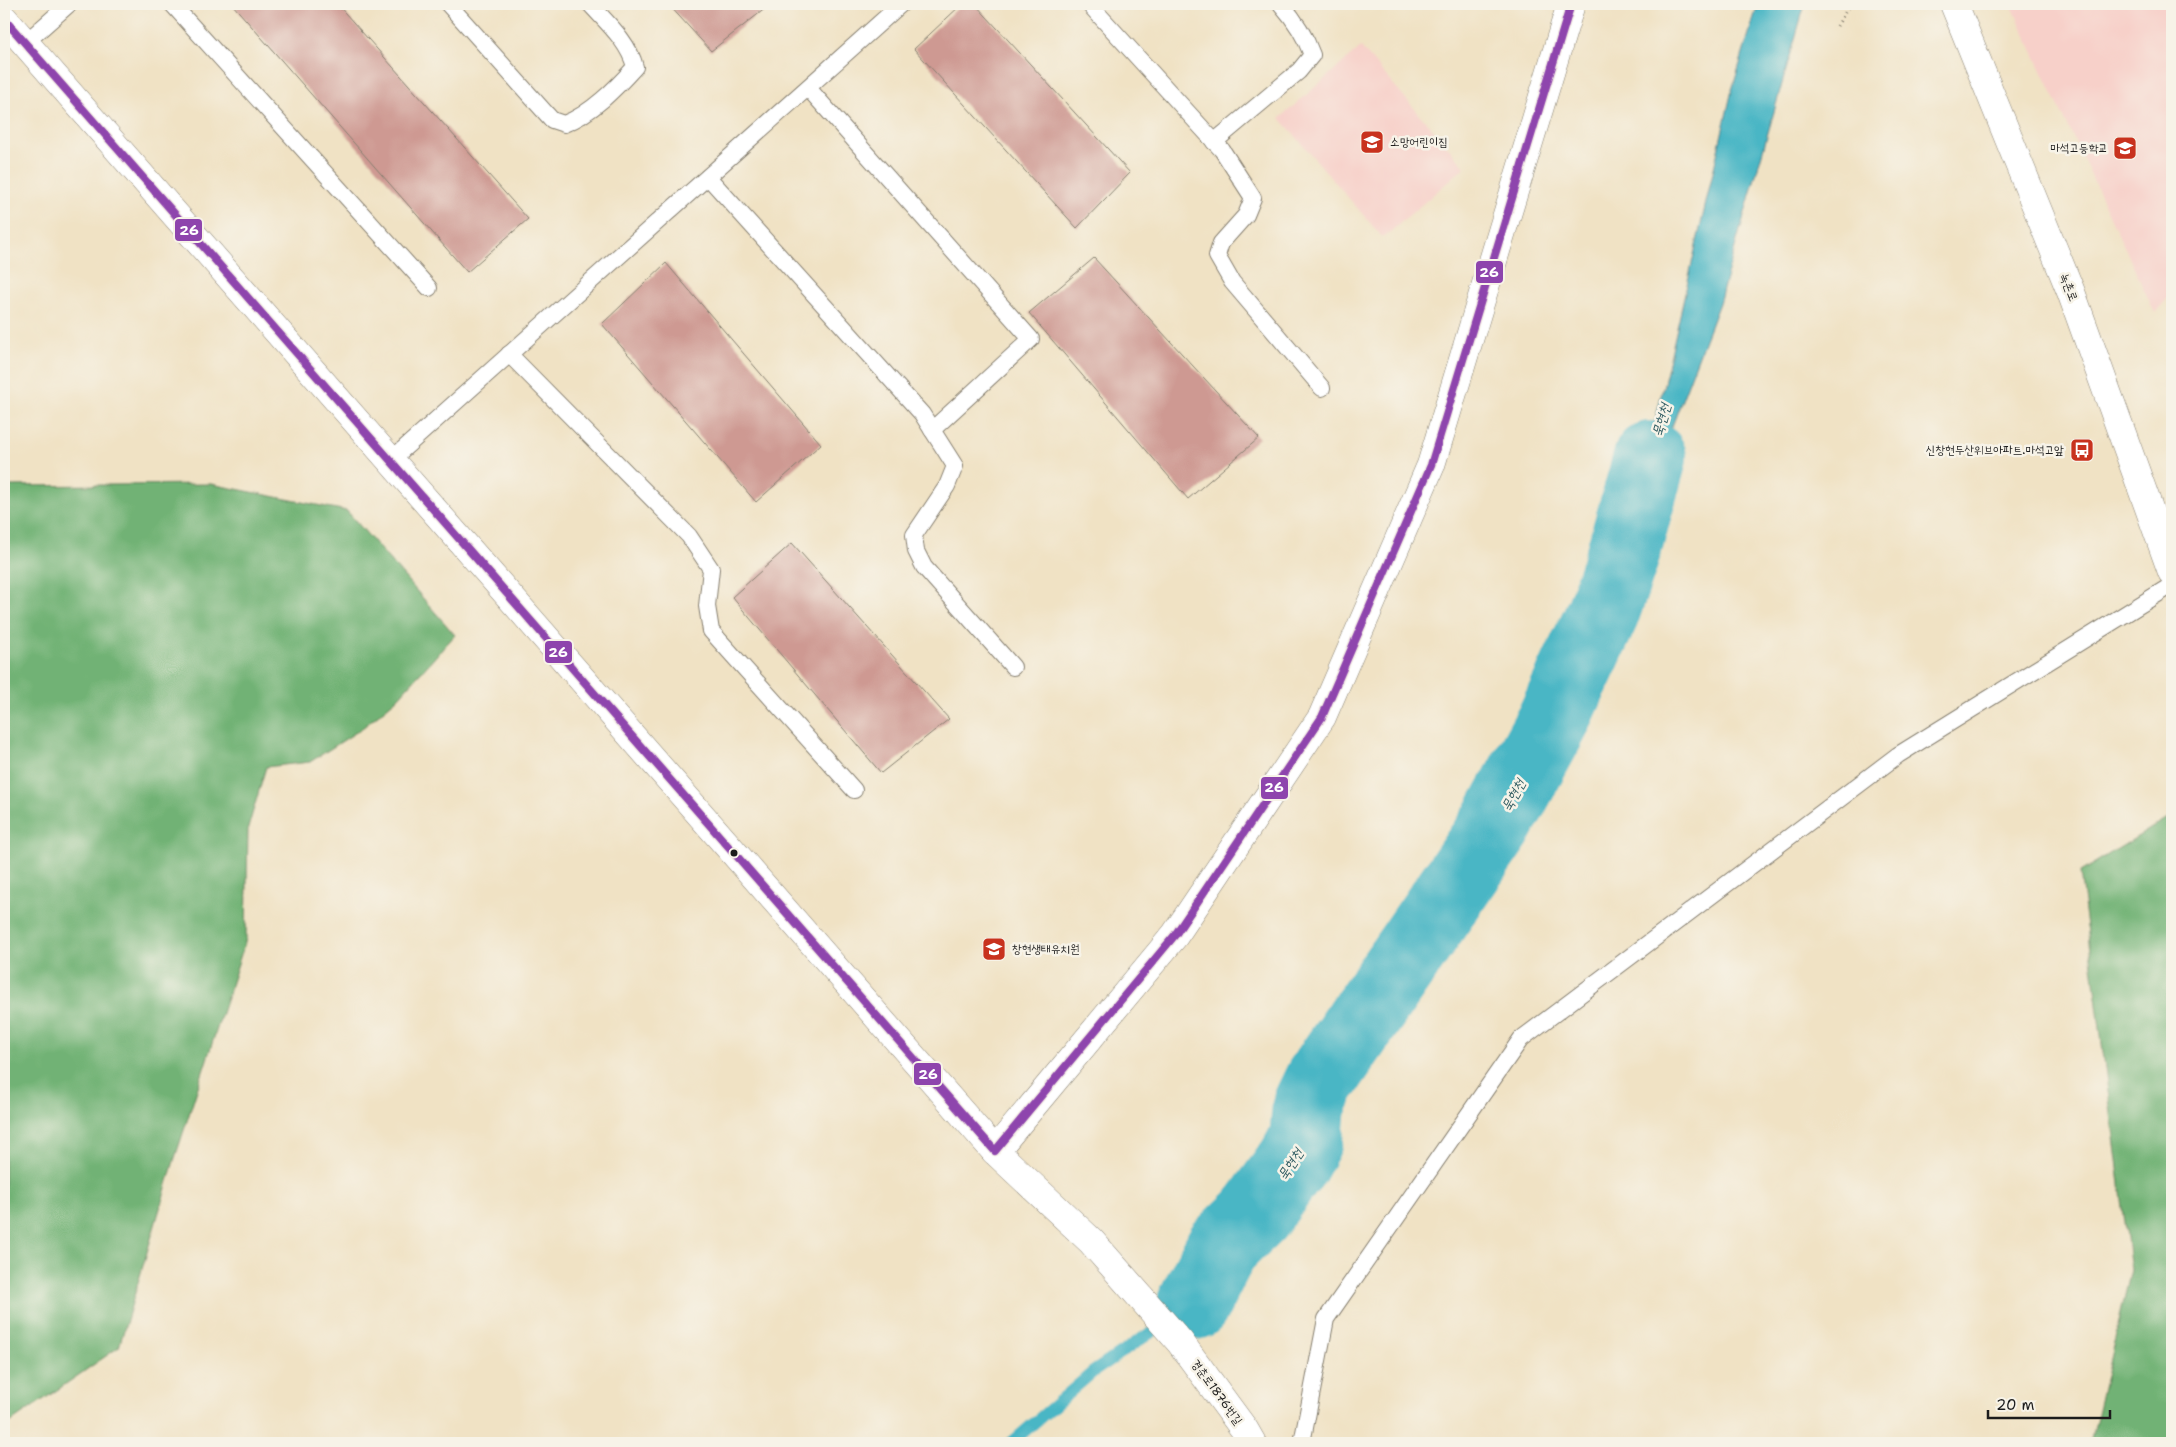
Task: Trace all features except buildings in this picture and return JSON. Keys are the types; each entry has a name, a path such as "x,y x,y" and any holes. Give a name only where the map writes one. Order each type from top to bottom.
{"street":[{"path":"995,1151 1175,935 1322,717 1431,465 1571,4"},
{"name":"녹촌로","path":"1955,5 2071,292 2172,572"},
{"name":"경춘로1876번길","path":"4,19 995,1151 1091,1241 1180,1342 1244,1429 1252,1443"}],"lane":[{"path":"26,44 69,4"},
{"path":"172,4 429,288"},
{"path":"448,4 552,120 564,124 573,120 618,87 636,67 633,56 590,4"},
{"path":"390,460 901,4"},
{"path":"1089,4 1214,142 1253,198 1246,215 1221,243 1217,256 1232,282 1322,388"},
{"path":"1214,142 1299,71 1312,55 1296,21 1281,4"},
{"path":"808,88 1031,339 932,430"},
{"path":"708,177 922,414 955,466 947,486 914,535 916,551 924,567 1013,667"},
{"path":"510,354 689,536 711,569 707,606 711,630 854,790"},
{"path":"1302,1443 1326,1319 1521,1040 1898,755 2172,585"}],"path":[{"path":"1837,26 1850,4"}],"shaded area":[{"name":"마석고등학교","path":"2011,4 2172,4 2172,293 2155,313"},
{"name":"소망어린이집","path":"1361,47 1465,167 1383,238 1280,118"}],"green space":[{"path":"211,484 347,511 455,635 397,699 361,729 310,762 266,767 248,828 246,939 174,1161 119,1347 4,1427 4,486"},
{"path":"2171,816 2172,1443 2090,1443 2131,1270 2080,872"}],"water":[{"path":"1758,4 1805,4 1719,303 1622,557 1732,90"}],"waterway":[{"name":"묵현천","path":"1194,1303 1222,1247 1255,1215 1294,1161 1306,1139 1309,1105 1321,1080 1496,826 1552,723 1603,612 1622,557 1650,458"},
{"name":"묵현천","path":"1011,1443 1093,1372 1194,1303"}],"transit line":[{"name":"26","path":"4,19 995,1151 1175,935 1322,717 1431,465 1571,4"}],"place":[{"name":"소망어린이집","path":"1372,142"},
{"name":"마석고등학교","path":"2125,148"},
{"name":"신창현두산위브아파트.마석고앞","path":"2082,450"},
{"name":"창현생태유치원","path":"994,949"}]}
